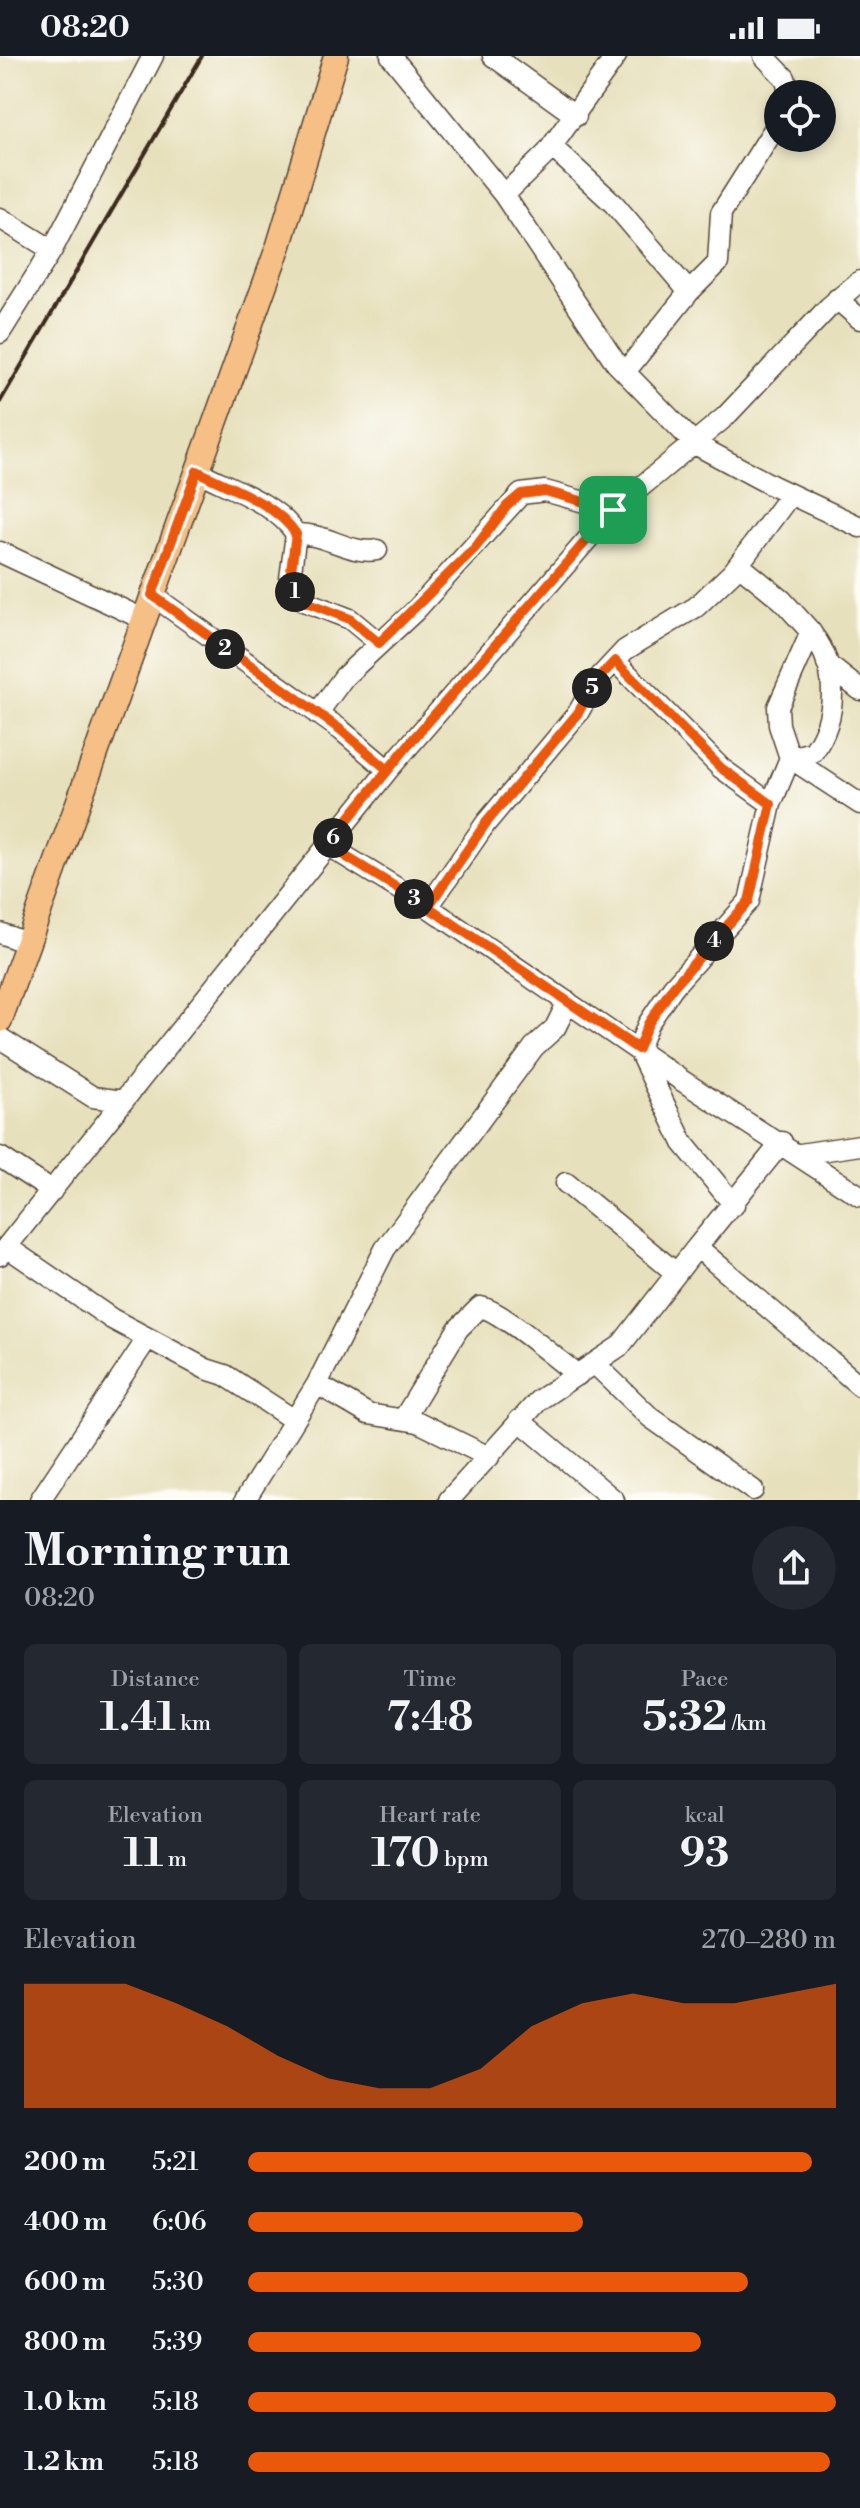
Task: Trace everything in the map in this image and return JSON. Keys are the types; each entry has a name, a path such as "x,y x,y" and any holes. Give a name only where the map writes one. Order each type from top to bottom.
{"main road":[{"path":"0,1020 9,971 29,944 279,245 336,56"}],"street":[{"path":"0,333 7,308 52,250 153,56"},
{"path":"391,56 504,195 597,339 695,444 790,495 860,527"},
{"path":"493,56 576,116"},
{"path":"504,195 552,147 616,56"},
{"path":"764,56 786,80"},
{"path":"625,372 689,292 718,263 721,213 764,145"},
{"path":"552,147 614,204 689,292"},
{"path":"0,218 52,250"},
{"path":"294,1420 225,1375 206,1369 147,1339 3,1251 388,770 613,510 725,417 837,299 860,281"},
{"path":"837,299 860,319"},
{"path":"197,471 276,513 296,534 327,537 361,553 377,550"},
{"path":"317,714 344,677 475,548 507,506 521,494 545,491 613,510"},
{"path":"428,907 486,823 578,713 596,681 625,650 696,607 739,565 790,495"},
{"path":"296,534 290,578 296,594 304,601 350,619 379,643"},
{"path":"0,552 143,619"},
{"path":"739,565 782,600 812,634 827,664 833,709 829,726 813,752 790,758"},
{"path":"152,595 317,714 388,770"},
{"path":"812,634 793,668 778,707 779,725 790,758 860,804"},
{"path":"615,661 721,768 771,804"},
{"path":"827,664 860,690"},
{"path":"734,1205 683,1143 638,1049 648,1024 673,987 749,901 771,804 790,758"},
{"path":"327,845 428,907 681,1080 782,1142 860,1196"},
{"path":"0,933 29,944"},
{"path":"245,1500 317,1384 385,1249 534,1047 555,1028 568,1002"},
{"path":"0,1038 93,1097 123,1101"},
{"path":"449,1500 539,1400 620,1346 782,1142"},
{"path":"800,1154 860,1145"},
{"path":"0,1157 52,1191"},
{"path":"566,1183 676,1273"},
{"path":"697,1247 860,1386"},
{"path":"404,1418 458,1329 480,1307 489,1309 587,1370 753,1490"},
{"path":"40,1500 147,1339"},
{"path":"317,1384 368,1414 404,1418 489,1457"},
{"path":"519,1420 614,1500"}],"railway":[{"path":"0,402 202,56"}],"route":[{"path":"613,510 415,737 327,845 428,907 486,823 537,758 578,713 596,681 615,661 721,768 753,794 771,804 749,901 673,987 648,1024 638,1049 428,907 327,845 388,770 341,730 152,595 197,471 276,513 291,527 296,534 290,578 296,594 304,601 333,610 362,625 379,643 415,611 521,494 545,491 613,510"}]}
